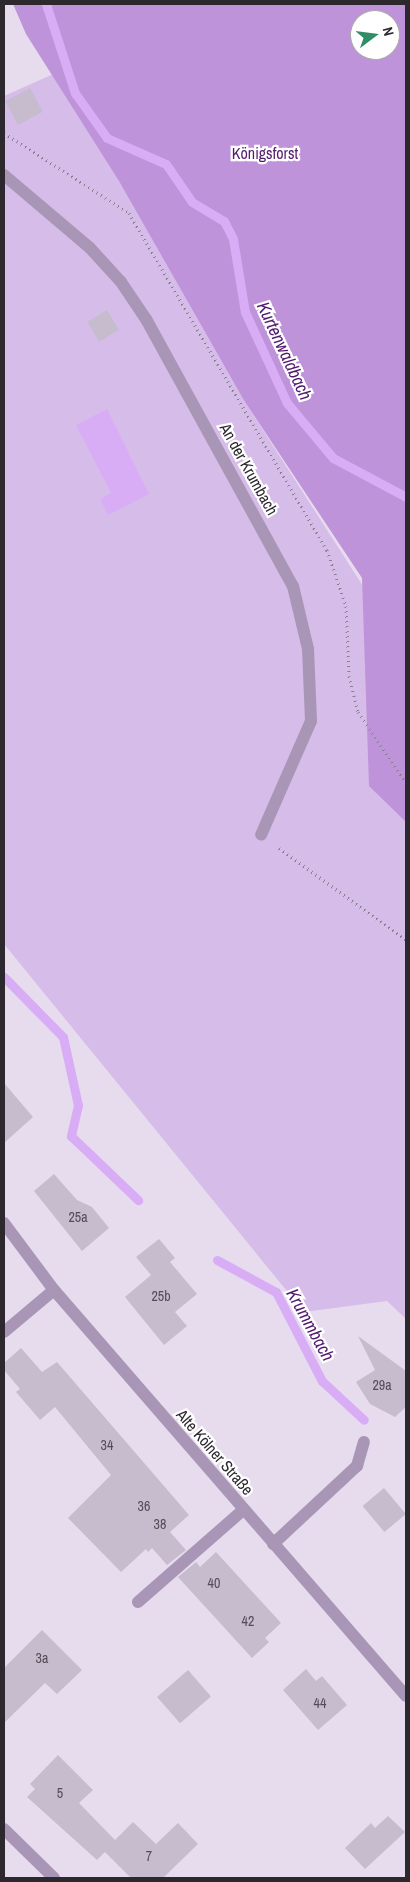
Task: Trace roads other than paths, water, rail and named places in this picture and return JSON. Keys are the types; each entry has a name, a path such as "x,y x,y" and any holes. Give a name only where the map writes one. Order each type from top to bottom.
{"street":[{"name":"An der Krumbach","path":"4,175 90,248 122,282 151,328 293,586 308,649 311,721 261,835"},
{"name":"Alte Kölner Straße","path":"4,1223 54,1290 406,1696"},
{"path":"4,1332 54,1290"},
{"path":"273,1544 357,1466 364,1442"},
{"path":"138,1602 243,1510"},
{"path":"4,1829 54,1878"}],"waterway":[{"name":"Kurtenwaldbach","path":"46,4 75,93 107,138 166,164 192,202 224,221 233,239 245,312 287,403 333,458 406,497"},
{"name":"Krummbach","path":"4,977 63,1037 78,1105 71,1136 138,1200"},
{"name":"Krummbach","path":"217,1260 276,1292 322,1381 364,1420"}],"park label":[{"name":"Königsforst","path":"265,153"}]}
